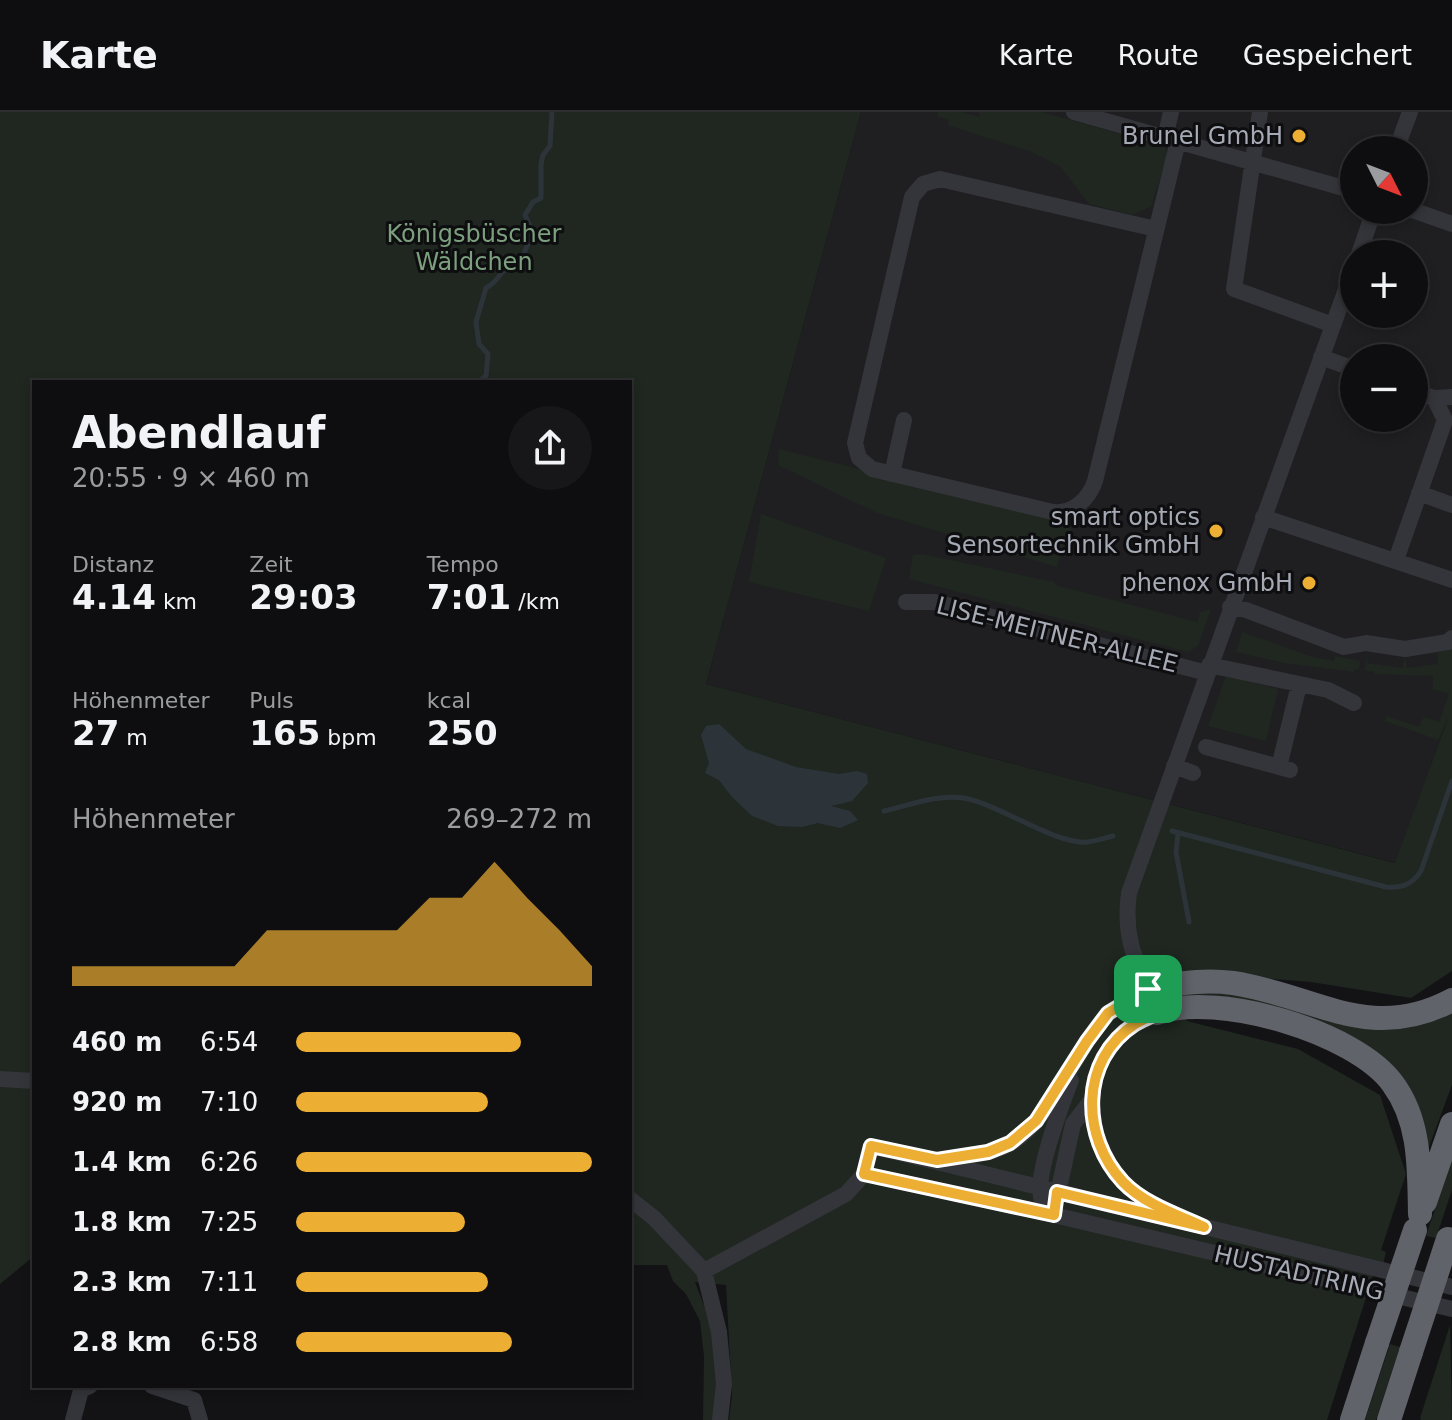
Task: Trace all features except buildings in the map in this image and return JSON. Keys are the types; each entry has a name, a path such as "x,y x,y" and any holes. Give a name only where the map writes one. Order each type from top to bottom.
{"highway":[{"path":"1148,989 1184,981 1233,983 1345,1014 1377,1019 1411,1016 1433,1010 1452,1000"},
{"path":"1157,1013 1173,1007 1213,1006 1260,1014 1354,1050 1376,1066 1393,1084 1416,1134 1417,1222"},
{"path":"1352,1420 1452,1124"},
{"path":"1389,1420 1450,1234"},
{"path":"1406,1420 1409,1359"}],"street":[{"path":"1074,112 1340,187"},
{"path":"1156,229 940,179 919,187 912,197 855,443 865,466 1053,512 1065,512 1082,502 1095,481 1156,229 1172,140 1171,112"},
{"path":"1260,112 1234,289 1333,325"},
{"path":"1401,136 1410,112"},
{"path":"1428,216 1452,224"},
{"name":"LISE-MEITNER-ALLEE","path":"1157,1013 1130,947 1126,917 1136,872 1340,306"},
{"path":"1321,357 1340,364"},
{"path":"1428,396 1452,397"},
{"path":"1396,560 1445,420 1434,398"},
{"path":"892,474 904,420"},
{"path":"1419,493 1452,505"},
{"path":"1263,517 1354,550 1396,560 1452,580"},
{"name":"LISE-MEITNER-ALLEE","path":"906,602 935,602 1208,669 1328,690 1354,703"},
{"path":"1230,607 1246,610 1344,647 1366,643 1405,649 1448,642 1452,638"},
{"path":"1206,747 1285,768 1299,685"},
{"path":"1174,766 1193,773"},
{"name":"HUSTADTRING","path":"937,1160 988,1152 1010,1143 1036,1121 1108,1013 1148,989"},
{"path":"1054,1215 1073,1124 1090,1102 1093,1082 1115,1042 1133,1025 1157,1013"},
{"name":"HUSTADTRING","path":"1040,1186 1053,1132 1087,1041"},
{"path":"0,1079 32,1081"},
{"name":"HUSTADTRING","path":"1090,1102 1095,1131 1105,1160 1125,1185 1160,1207 1204,1227"},
{"name":"HUSTADTRING","path":"1452,1287 871,1146 864,1174 1054,1215 1452,1309"},
{"path":"704,1271 846,1194 864,1174"},
{"path":"1040,1186 1042,1201 1054,1215"},
{"path":"632,1201 654,1218 704,1271 719,1332 724,1384 720,1420"},
{"path":"73,1420 81,1390 86,1388"},
{"path":"158,1388 194,1400 200,1420"}],"shaded area":[{"path":"861,112 1452,112 1452,706 1396,863 706,684"},
{"path":"719,724 746,749 796,767 839,774 857,771 867,774 868,783 852,801 831,806 850,811 858,820 840,828 818,823 802,827 778,826 752,816 719,780 705,773 709,763 701,735 706,726"}],"green space":[{"name":"Königsbüscher Wäldchen","path":"0,112 861,112 706,684 1395,863 1448,718 1438,740 1385,721 1387,716 1419,727 1424,717 1439,722 1449,694 1433,689 1433,676 1365,671 1367,652 1367,663 1402,668 1405,657 1407,668 1438,664 1437,653 1452,649 1452,971 1411,998 1311,982 1169,971 1177,992 1202,990 1252,998 1452,1012 1452,1085 1427,1152 1415,1103 1255,1003 1214,995 1178,996 1187,1021 1298,1049 1380,1095 1406,1174 1381,1250 1386,1252 1383,1265 1377,1263 1327,1420 729,1420 732,1396 726,1285 695,1282 713,1329 718,1395 713,1420 703,1420 704,1356 700,1321 686,1294 673,1281 667,1265 632,1265 632,380 32,380 32,1258 0,1284"},
{"path":"938,112 961,112 980,117 979,112 1041,112 1161,145 1168,156 1151,206 1133,215 1089,204 1060,166 1032,152 947,125 949,120 938,117"},
{"path":"779,449 1076,523 1065,542 1057,567 877,513 778,465"},
{"path":"761,514 886,558 869,611 749,582"},
{"path":"922,554 1054,582 1055,585 1197,622 1200,612 1211,609 1198,646 1188,652 909,579 913,555"},
{"path":"1242,632 1313,657 1334,661 1335,656 1360,661 1359,669 1354,672 1284,663 1236,652"},
{"path":"1226,676 1278,689 1266,741 1208,726"},
{"path":"1452,1158 1452,1190 1436,1238 1426,1236"},
{"path":"1450,1325 1452,1420 1421,1420 1420,1418"},
{"path":"1390,1344 1400,1347 1376,1420 1365,1420"}],"waterway":[{"path":"481,380 486,376 488,354 479,344 476,322 486,288 507,268 520,264 530,238 530,226 525,215 533,202 541,198 541,165 543,155 550,146 552,112"},
{"path":"1172,831 1386,887 1402,886 1414,880 1421,871 1452,781"},
{"path":"884,811 934,799 964,798 1075,841 1088,842 1113,836"},
{"path":"1178,833 1176,852 1189,922"}],"place":[{"name":"Brunel GmbH","path":"1299,136"},
{"name":"smart optics Sensortechnik GmbH","path":"1216,531"},
{"name":"phenox GmbH","path":"1309,583"}],"route":[{"path":"1148,989 1157,1013 1133,1025 1115,1042 1093,1082 1090,1102 1095,1131 1105,1160 1125,1185 1160,1207 1204,1227 1057,1192 1054,1215 864,1174 871,1146 937,1160 988,1152 1010,1143 1036,1121 1108,1013 1148,989"}]}
